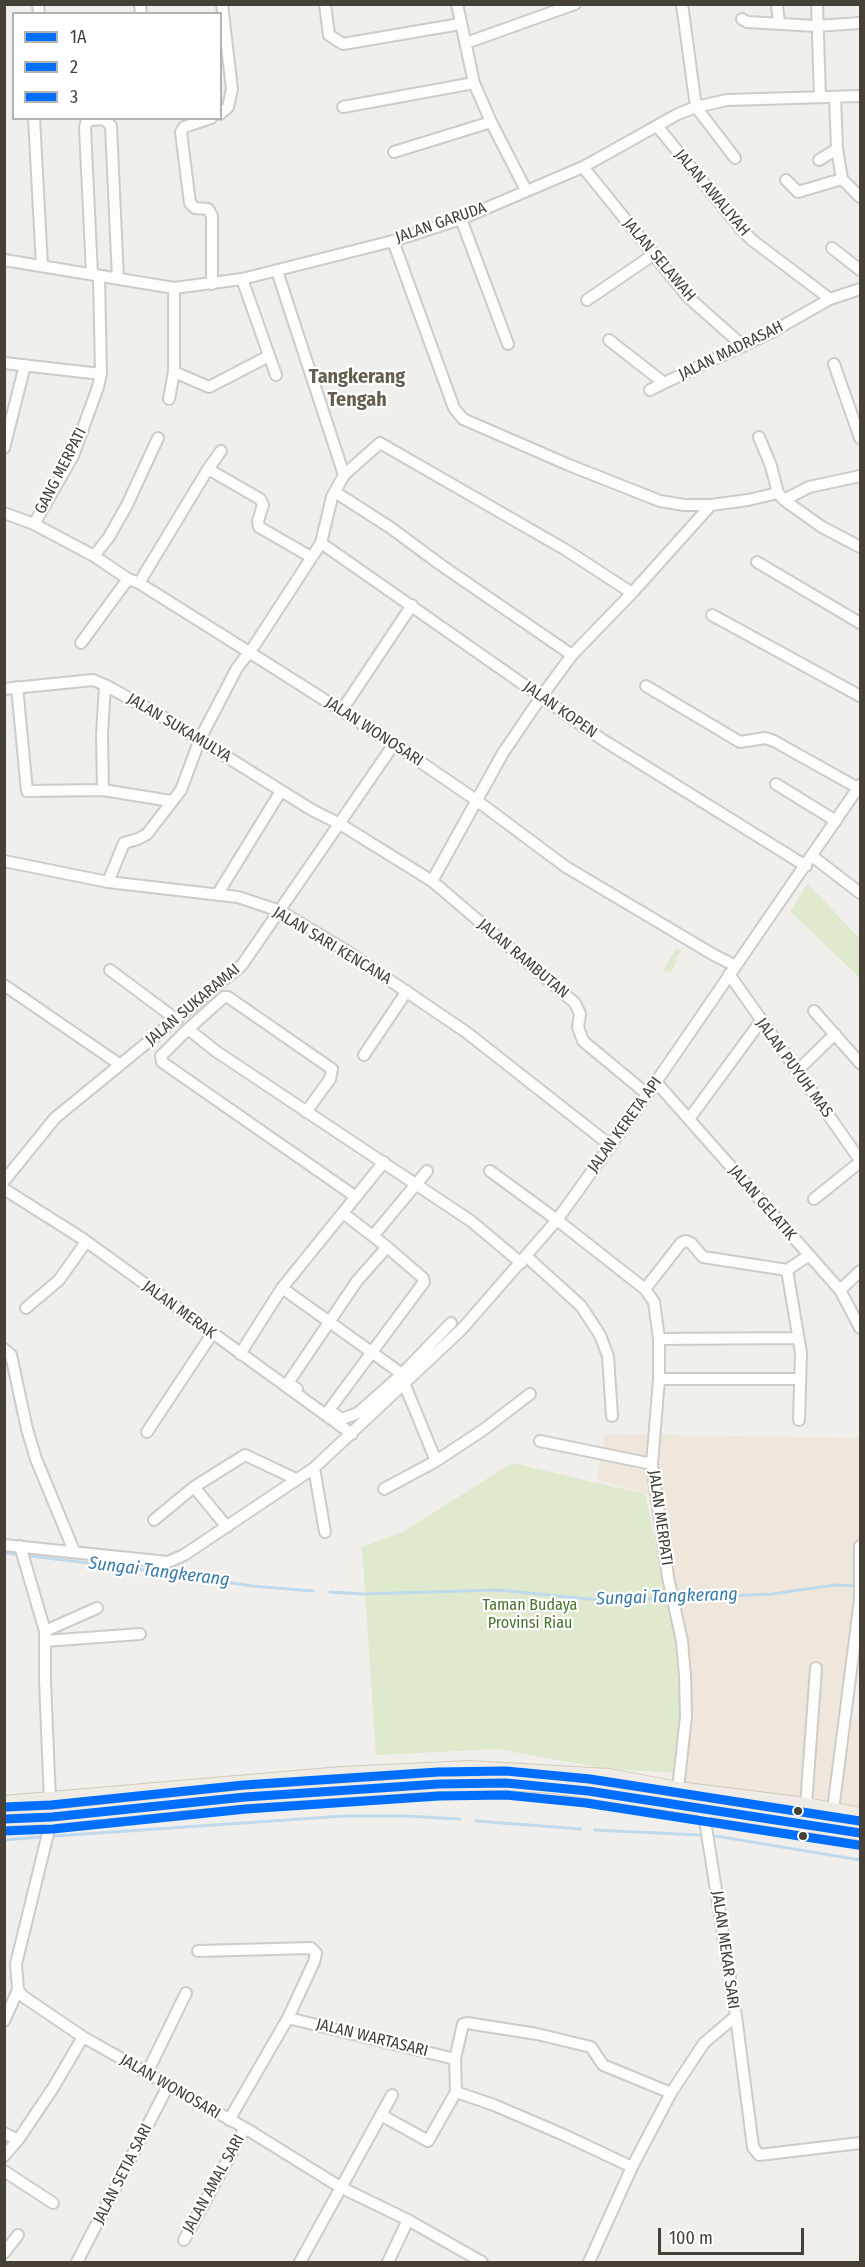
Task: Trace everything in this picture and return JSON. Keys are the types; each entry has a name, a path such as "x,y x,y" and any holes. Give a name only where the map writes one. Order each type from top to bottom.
{"main road":[{"path":"4,1803 295,1778 470,1768 609,1776 861,1815"},
{"path":"4,1819 52,1817 245,1797 470,1783 551,1786 861,1833"}],"street":[{"path":"222,4 232,89 228,107 222,112"},
{"path":"325,4 329,35 343,44 460,24"},
{"path":"457,4 474,83 526,190"},
{"path":"466,43 575,4"},
{"path":"682,4 696,107 735,158"},
{"path":"777,4 779,24"},
{"path":"817,4 820,97"},
{"path":"742,19 747,22 816,26 861,23"},
{"path":"342,107 474,83"},
{"name":"JALAN GARUDA","path":"4,260 174,288 242,279 393,241 461,219 583,167 678,114 696,107 727,100 861,96"},
{"path":"835,97 837,149 842,179 861,197"},
{"path":"34,120 42,266"},
{"name":"GANG MERPATI","path":"34,524 73,456 88,418 101,374 85,128 86,123 91,120"},
{"name":"GANG MERPATI","path":"105,120 111,126 118,279"},
{"path":"205,120 184,127 181,132 190,203 195,208 208,209 212,216 212,284"},
{"path":"394,152 491,122"},
{"name":"JALAN AWALIYAH","path":"657,126 741,230 830,298"},
{"path":"819,160 837,149"},
{"name":"JALAN SELAWAH","path":"583,167 688,297 743,346"},
{"path":"786,180 798,192 842,179"},
{"path":"461,219 508,344"},
{"path":"393,241 454,408 463,419 568,465 660,501 684,505 711,505 781,497 861,476"},
{"path":"832,248 861,270"},
{"path":"587,300 653,255"},
{"path":"277,271 344,475"},
{"path":"242,279 276,375"},
{"path":"170,399 174,372 174,288"},
{"name":"JALAN MADRASAH","path":"609,340 664,383 770,333 830,298 861,289"},
{"path":"174,372 209,387 269,356"},
{"path":"4,363 101,374"},
{"path":"834,364 861,438"},
{"path":"4,448 25,365"},
{"path":"650,390 664,383"},
{"path":"759,437 781,497 822,527 861,547"},
{"path":"94,556 109,537 128,505 158,438"},
{"path":"108,882 124,843 147,834 181,790 200,739 237,668 321,543 335,492 344,475 381,443 566,550 633,593"},
{"path":"139,584 221,451"},
{"path":"208,469 260,499 262,505 259,526 311,557"},
{"path":"335,492 391,528 572,655"},
{"path":"432,881 502,753 572,655 633,593 711,505"},
{"name":"JALAN WONOSARI","path":"5,515 34,524 94,556 342,710 476,800 566,867 714,955 733,970"},
{"name":"JALAN KOPEN","path":"321,543 603,741 861,893"},
{"path":"757,562 861,623"},
{"path":"81,643 128,579"},
{"path":"342,710 412,605"},
{"path":"712,615 861,696"},
{"name":"JALAN SUKAMULYA","path":"4,688 93,680 200,739 281,791 340,824"},
{"path":"103,790 102,735 105,686"},
{"path":"646,686 740,742 769,739 859,786"},
{"path":"17,687 27,791 103,790 171,801"},
{"name":"JALAN SUKARAMAI","path":"4,1181 55,1118 242,965 394,744"},
{"path":"776,784 836,821"},
{"name":"JALAN KERETA API","path":"4,1545 168,1562 184,1555 314,1468 352,1434 403,1378 462,1329 557,1220 656,1082 859,786"},
{"path":"217,895 281,791"},
{"name":"JALAN RAMBUTAN","path":"340,824 432,881 575,1003 579,1010 578,1027 583,1041 647,1094"},
{"name":"JALAN SARI KENCANA","path":"4,861 108,882 238,897 280,911 345,950 466,1032 610,1145"},
{"path":"110,970 177,1020"},
{"name":"JALAN PUYUH MAS","path":"733,970 760,1021 861,1161"},
{"path":"4,985 119,1065"},
{"path":"364,1055 407,992"},
{"path":"306,1112 330,1079 332,1069 228,997 188,1029 161,1056 162,1062 356,1197"},
{"path":"814,1011 860,1063"},
{"path":"689,1119 760,1021"},
{"path":"188,1029 217,1052 471,1221 581,1306 600,1335 608,1356 612,1416"},
{"path":"797,1071 835,1034"},
{"name":"JALAN GELATIK","path":"656,1082 840,1290 861,1328"},
{"path":"814,1199 861,1161"},
{"path":"240,1354 282,1288 384,1162"},
{"path":"374,1236 427,1171"},
{"name":"JALAN MERPATI","path":"490,1171 645,1289 654,1302 660,1339 652,1464 668,1577 682,1641 686,1716 678,1788"},
{"name":"JALAN MERAK","path":"4,1189 86,1242 352,1434"},
{"path":"329,1410 424,1282 423,1278 387,1247 343,1213"},
{"path":"645,1289 685,1241 691,1243 703,1257 787,1270 808,1256"},
{"path":"26,1308 59,1280 86,1242"},
{"path":"387,1247 357,1281 288,1383 342,1419 354,1415 403,1378 451,1323"},
{"path":"787,1270 801,1353 798,1420"},
{"path":"840,1290 861,1271"},
{"path":"282,1288 403,1378 436,1461"},
{"path":"147,1432 212,1334"},
{"path":"660,1339 798,1338"},
{"path":"4,1349 11,1355 27,1430 36,1459 74,1551"},
{"path":"659,1379 800,1379"},
{"path":"384,1489 436,1461 483,1430 530,1394"},
{"path":"540,1442 652,1464"},
{"path":"154,1520 194,1487 244,1455 296,1479"},
{"path":"314,1468 325,1532"},
{"path":"194,1487 227,1527"},
{"path":"20,1546 45,1636 50,1800"},
{"path":"833,1810 860,1600 861,1546"},
{"path":"45,1636 97,1608"},
{"path":"45,1636 140,1634"},
{"path":"806,1805 816,1668"},
{"name":"JALAN MEKAR SARI","path":"589,2262 632,2167 671,2093 704,2043 736,2016 703,1808"},
{"path":"4,2021 18,1990 16,1964 52,1817"},
{"path":"198,1951 313,1948 316,1953 316,1958 288,2018 229,2120"},
{"path":"4,1966 16,1964"},
{"name":"JALAN WONOSARI","path":"18,1990 30,2003 83,2037 245,2128 340,2187 408,2220 483,2262"},
{"path":"147,2073 186,1993"},
{"path":"736,2016 753,2147 756,2153 759,2155 861,2143"},
{"name":"JALAN WARTASARI","path":"288,2018 455,2059"},
{"path":"381,2115 428,2140 456,2092 455,2059 463,2024 506,2029 591,2048 603,2065 671,2093"},
{"path":"4,2156 18,2140 53,2088 83,2037"},
{"name":"JALAN SETIA SARI","path":"77,2262 168,2086"},
{"path":"456,2092 544,2127 632,2167"},
{"path":"300,2262 392,2095"},
{"name":"JALAN AMAL SARI","path":"184,2240 245,2128"},
{"path":"4,2133 18,2140"},
{"path":"4,2171 53,2203"},
{"path":"388,2262 408,2220"},
{"path":"4,2253 18,2235"}],"shaded area":[{"path":"605,1434 860,1438 860,1586 849,1719 860,1720 860,1809 698,1786 678,1778 685,1691 676,1629 648,1494 597,1480"}],"green space":[{"path":"808,884 860,939 860,978 790,911"},
{"path":"677,948 681,951 677,961 670,973 665,970 664,972 663,970"},
{"name":"Taman Budaya Provinsi Riau","path":"512,1463 645,1494 674,1629 683,1691 678,1773 608,1769 497,1749 376,1755 362,1547 403,1532"}],"waterway":[{"name":"Sungai Tangkerang","path":"4,1553 124,1567 252,1586 313,1591"},
{"name":"Sungai Tangkerang","path":"676,1598 772,1594 835,1585 857,1586"},
{"name":"Sungai Tangkerang","path":"330,1592 362,1594 498,1590 609,1601 669,1598"},
{"path":"55,1836 344,1816 460,1819"},
{"path":"476,1821 581,1829"},
{"path":"595,1830 699,1835"},
{"path":"716,1836 860,1860"},
{"path":"4,1840 40,1837"}],"transit line":[{"name":"3","path":"4,1807 51,1805 244,1785 438,1772 506,1771 590,1779 860,1821"},
{"name":"1A","path":"4,1819 52,1817 245,1797 439,1784 506,1783 588,1791 860,1833"},
{"name":"2","path":"4,1831 53,1829 246,1809 439,1796 506,1795 586,1803 858,1845"}],"district":[{"name":"Tangkerang Tengah","path":"357,388"}]}
